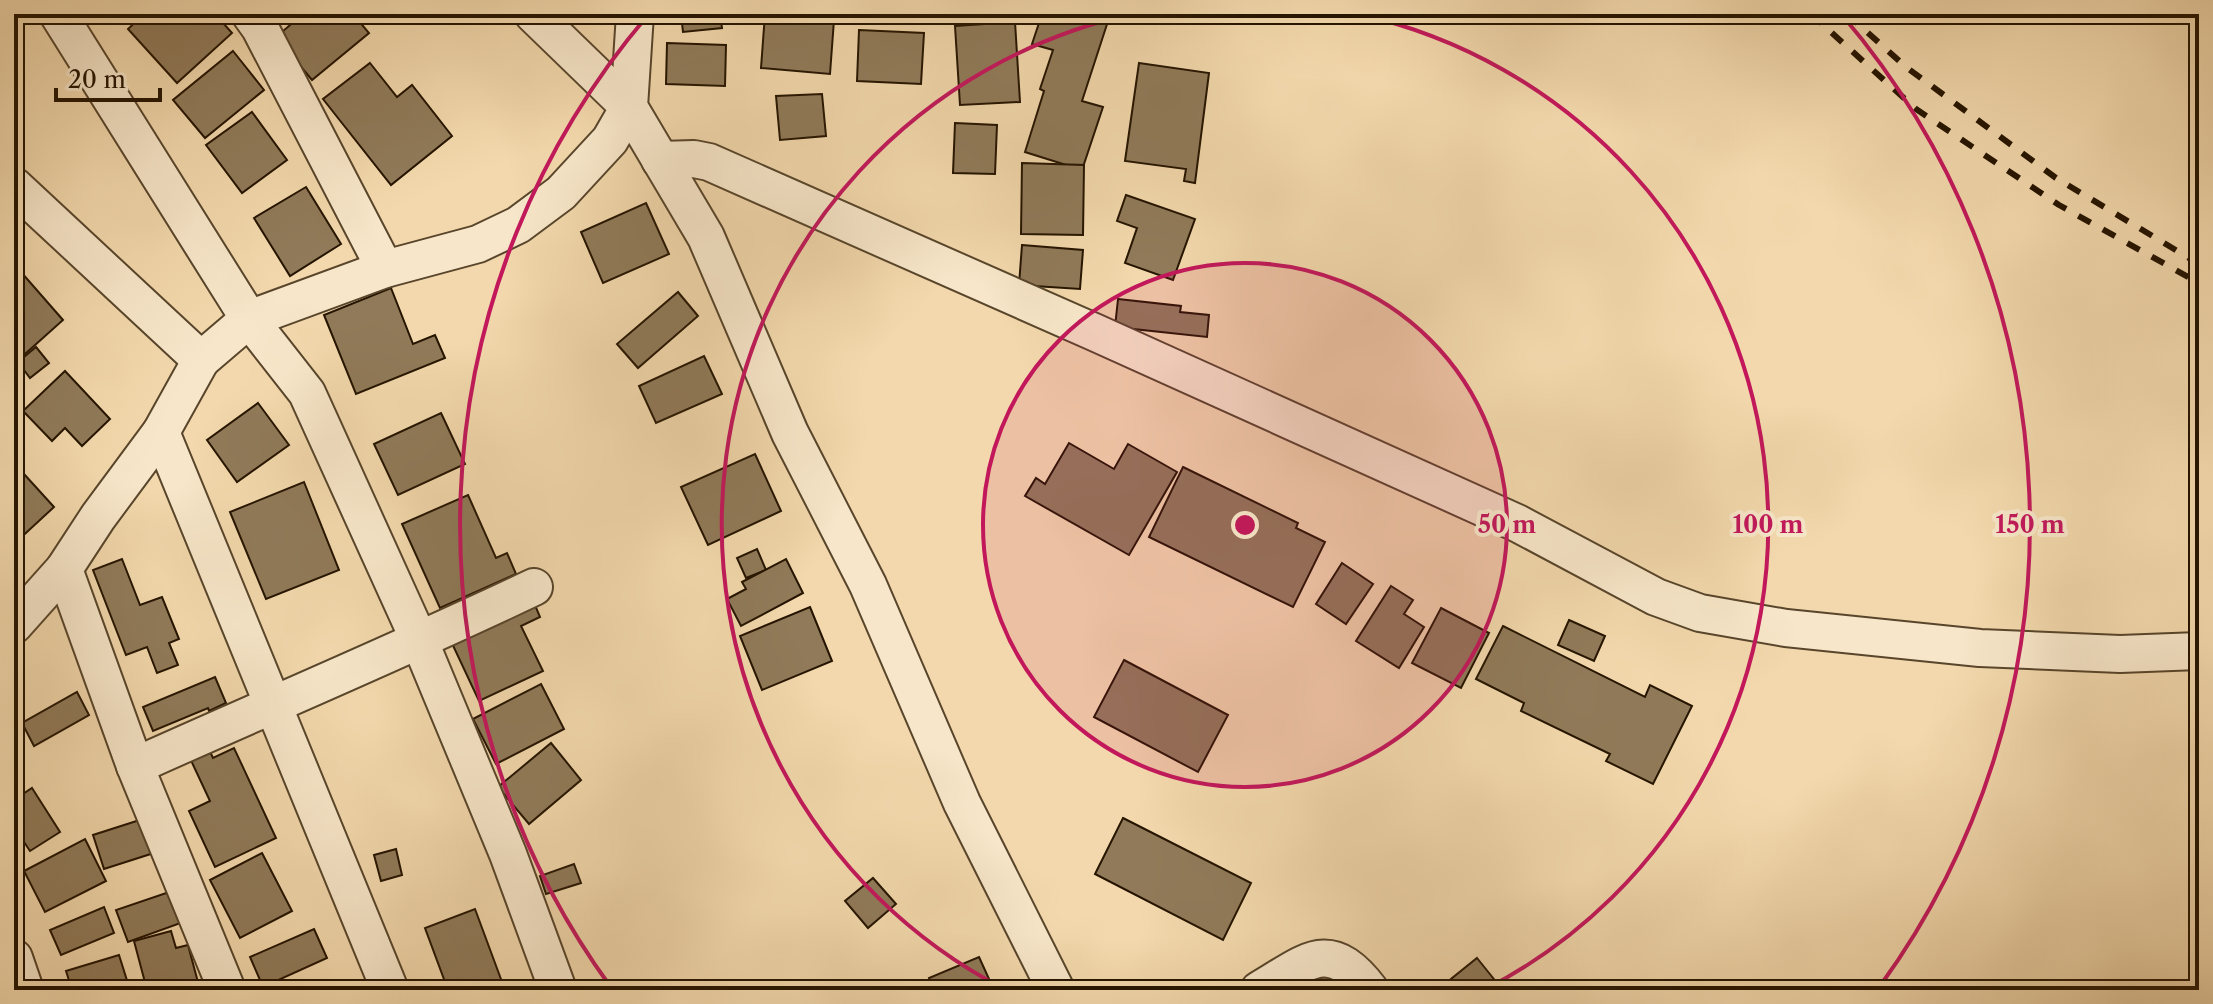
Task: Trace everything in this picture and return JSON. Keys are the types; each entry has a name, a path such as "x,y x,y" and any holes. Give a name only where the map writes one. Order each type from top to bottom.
{"street":[{"path":"58,14 249,319 307,393 420,642 508,854 558,990"},
{"path":"250,14 385,269"},
{"path":"533,14 629,107 706,237 790,433 868,585 962,803 1056,990"},
{"path":"14,625 64,569 161,432 201,360 249,319 385,269 478,244 518,225 561,193 610,140 629,107 635,14"},
{"path":"660,160 709,162 1517,523 1656,597 1700,613 1786,628 1980,648 2120,654 2199,651"},
{"path":"14,186 201,360"},
{"path":"161,432 390,990"},
{"path":"64,569 135,766 227,990"},
{"path":"135,766 420,642 534,587"},
{"path":"1259,990 1317,957 1344,962 1370,990"},
{"path":"14,958 25,990"}],"building":[{"path":"144,14 215,14 232,33 177,83 128,29"},
{"path":"303,14 353,14 369,33 312,80 276,37"},
{"path":"681,14 720,14 722,28 683,32"},
{"path":"765,14 834,20 830,74 761,68"},
{"path":"1042,14 1110,15 1082,101 1103,107 1082,170 1025,152 1053,50 1032,44"},
{"path":"1015,22 1020,102 960,105 955,26"},
{"path":"859,30 924,33 921,84 857,81"},
{"path":"667,43 726,45 725,86 666,84"},
{"path":"233,51 264,90 205,138 173,100"},
{"path":"370,63 397,97 412,85 452,136 391,185 323,99"},
{"path":"1139,63 1209,73 1195,183 1184,181 1186,169 1125,161"},
{"path":"822,94 826,136 780,140 776,96"},
{"path":"252,112 287,160 242,193 206,145"},
{"path":"955,123 997,125 995,174 953,173"},
{"path":"1022,163 1084,165 1083,235 1021,234"},
{"path":"306,187 341,244 290,276 254,218"},
{"path":"1126,195 1195,219 1173,280 1125,263 1137,228 1117,221"},
{"path":"646,203 669,254 603,283 581,232"},
{"path":"1022,245 1083,250 1080,289 1019,285"},
{"path":"14,264 63,320 16,362 14,360"},
{"path":"391,288 413,344 435,335 445,358 356,394 324,315"},
{"path":"678,292 698,316 638,368 617,344"},
{"path":"1118,299 1181,306 1180,312 1209,315 1207,337 1115,327"},
{"path":"36,347 49,363 30,378 18,362"},
{"path":"704,356 722,394 656,423 639,386"},
{"path":"65,371 110,419 82,446 65,428 52,441 23,411"},
{"path":"258,403 289,445 237,482 207,440"},
{"path":"441,413 465,464 398,495 374,444"},
{"path":"1069,443 1114,469 1128,444 1177,472 1129,555 1025,496 1036,478 1045,484"},
{"path":"755,454 781,511 708,545 681,487"},
{"path":"14,463 54,507 14,544"},
{"path":"1183,467 1298,523 1296,528 1325,542 1293,607 1149,537"},
{"path":"304,482 339,570 266,599 230,512"},
{"path":"468,495 496,558 507,553 516,574 440,608 402,524"},
{"path":"757,549 766,570 746,578 737,558"},
{"path":"122,559 140,605 162,597 179,639 169,643 178,665 157,673 147,647 126,655 93,570"},
{"path":"786,559 803,593 741,626 727,599 746,589 742,582"},
{"path":"1342,563 1373,584 1346,624 1316,604"},
{"path":"1391,586 1413,600 1404,614 1424,627 1399,668 1356,641"},
{"path":"532,598 540,617 521,626 543,671 479,701 449,637"},
{"path":"810,607 832,661 762,690 740,636"},
{"path":"1441,608 1489,633 1461,688 1412,663"},
{"path":"1569,620 1605,636 1594,661 1558,645"},
{"path":"1503,626 1645,697 1650,685 1692,706 1653,784 1606,761 1610,754 1521,711 1524,703 1476,679"},
{"path":"1124,660 1228,715 1198,772 1094,717"},
{"path":"215,677 226,703 153,731 143,707"},
{"path":"541,684 564,729 496,764 473,719"},
{"path":"77,692 89,715 34,746 22,723"},
{"path":"551,743 581,780 529,824 498,787"},
{"path":"207,745 213,758 234,748 276,838 215,867 189,811 210,801 188,754"},
{"path":"32,788 60,832 30,851 14,827 14,800"},
{"path":"149,817 160,851 104,869 93,835"},
{"path":"1123,818 1251,883 1223,940 1095,874"},
{"path":"85,839 106,881 45,912 24,871"},
{"path":"396,849 402,875 381,881 374,855"},
{"path":"262,853 292,911 240,938 210,880"},
{"path":"574,864 581,883 546,894 540,876"},
{"path":"873,878 896,904 868,928 845,901"},
{"path":"178,889 189,920 128,942 116,910"},
{"path":"104,907 114,933 61,955 50,930"},
{"path":"475,909 505,990 448,990 425,928"},
{"path":"314,929 327,958 263,987 250,957"},
{"path":"171,931 176,948 188,945 199,986 184,990 147,990 134,941"},
{"path":"119,955 130,990 72,990 66,971"},
{"path":"979,957 994,990 934,990 929,978"},
{"path":"1477,958 1501,988 1499,990 1460,990 1451,979"},
{"path":"1335,971 1344,990 1295,990"}],"railway":[{"path":"1811,14 1916,109 2059,205 2199,283"},
{"path":"1847,14 1906,67 2056,178 2199,264"}]}
